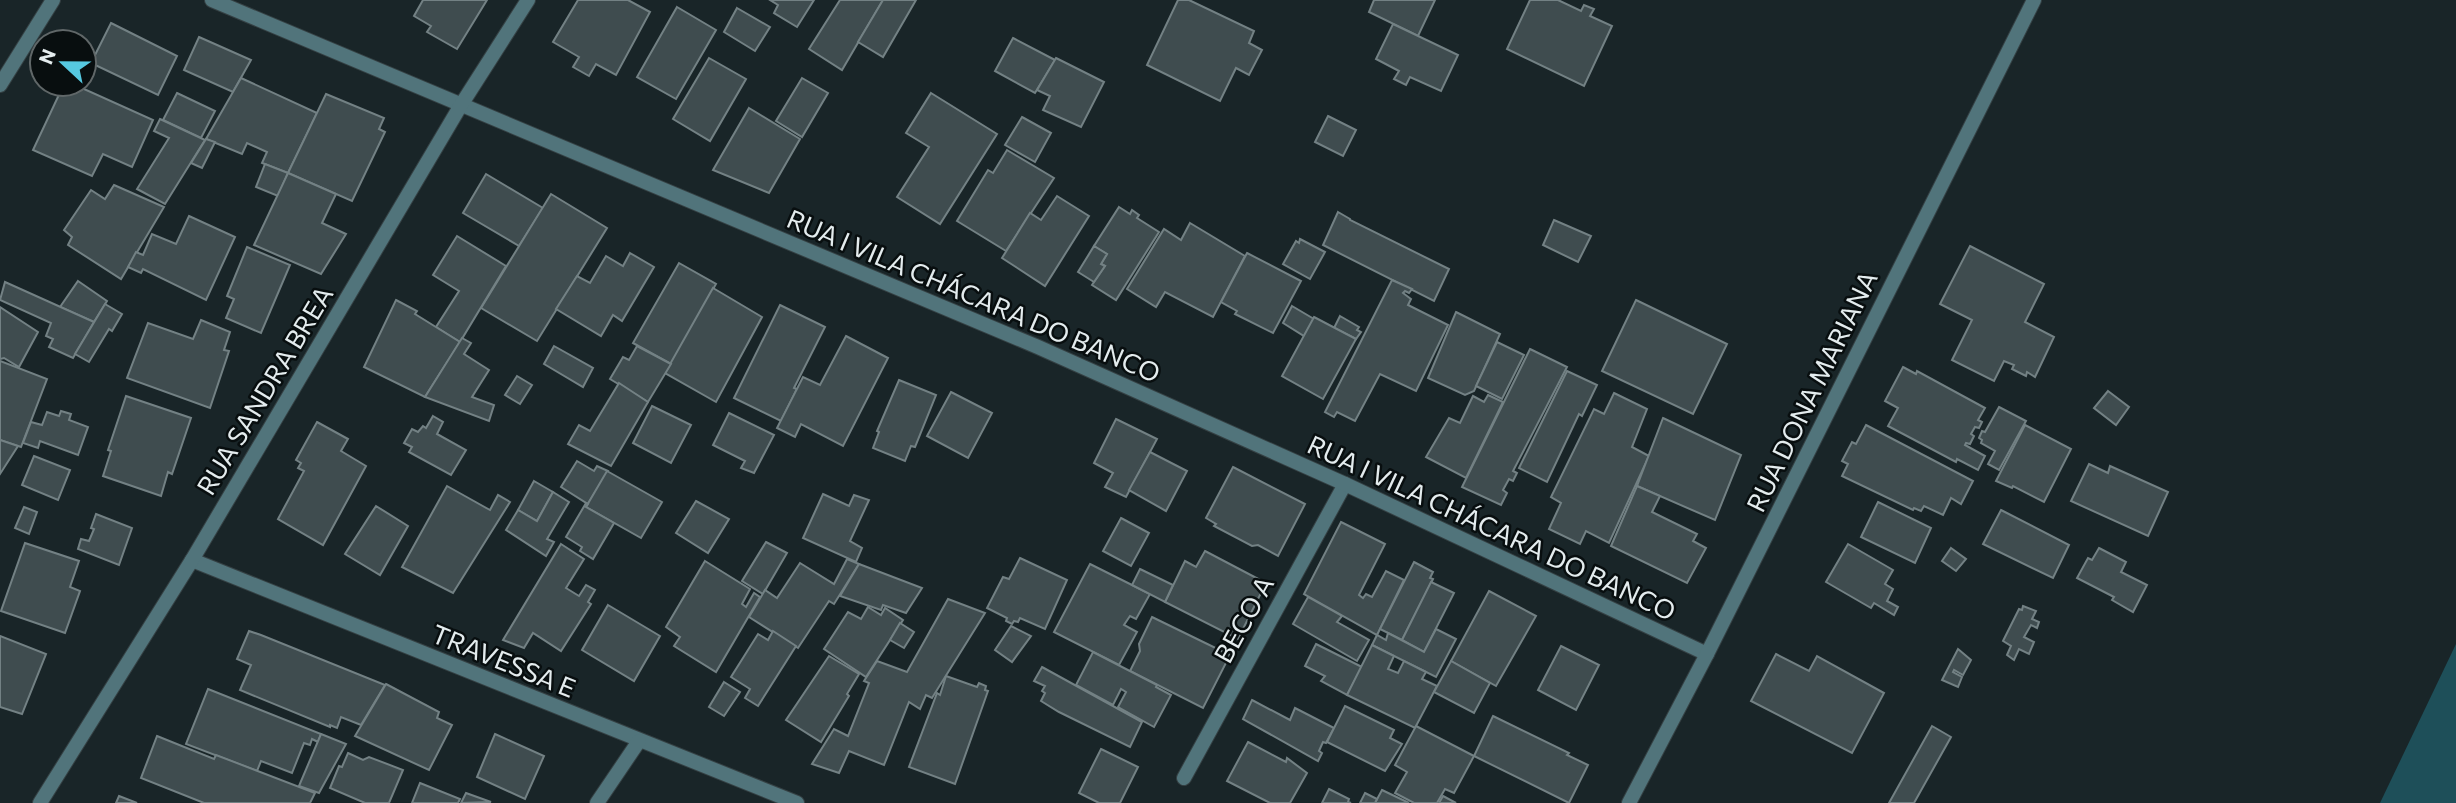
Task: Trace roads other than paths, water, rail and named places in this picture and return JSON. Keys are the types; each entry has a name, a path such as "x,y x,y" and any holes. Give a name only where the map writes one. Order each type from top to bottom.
{"street":[{"path":"0,85 53,0"},
{"name":"RUA I VILA CHÁCARA DO BANCO","path":"212,0 1038,347 1345,484 1707,654"},
{"name":"RUA SANDRA BREA","path":"40,803 192,560 461,105 528,0"},
{"name":"RUA DONA MARIANA","path":"1629,803 1707,654 2034,0"},
{"name":"BECO A","path":"1184,778 1345,484"},
{"name":"TRAVESSA E","path":"192,560 797,803"},
{"path":"597,803 639,741"}]}
